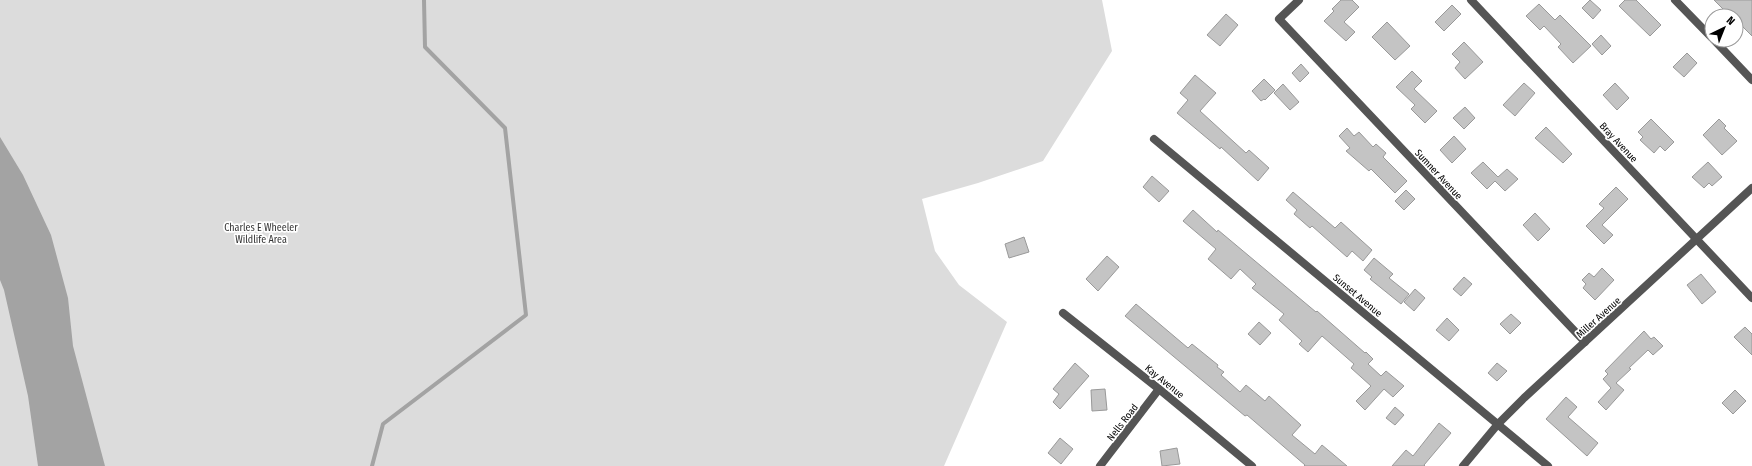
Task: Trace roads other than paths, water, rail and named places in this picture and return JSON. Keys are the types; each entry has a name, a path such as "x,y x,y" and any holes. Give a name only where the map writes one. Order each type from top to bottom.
{"street":[{"name":"Sumner Avenue","path":"1299,0 1279,19 1585,342"},
{"name":"Bray Avenue","path":"1471,0 1752,298"},
{"path":"1676,0 1704,30"},
{"path":"1722,48 1752,80"},
{"name":"Sunset Avenue","path":"1154,139 1548,466"},
{"name":"Miller Avenue","path":"1463,466 1498,424 1524,398 1752,188"},
{"name":"Kay Avenue","path":"1063,314 1159,389 1252,466"},
{"name":"Nells Road","path":"1100,466 1159,389"}],"waterway":[{"path":"372,466 383,424 526,315 505,128 425,47 424,0"}],"park label":[{"name":"Charles E Wheeler Wildlife Area","path":"261,232"}]}
